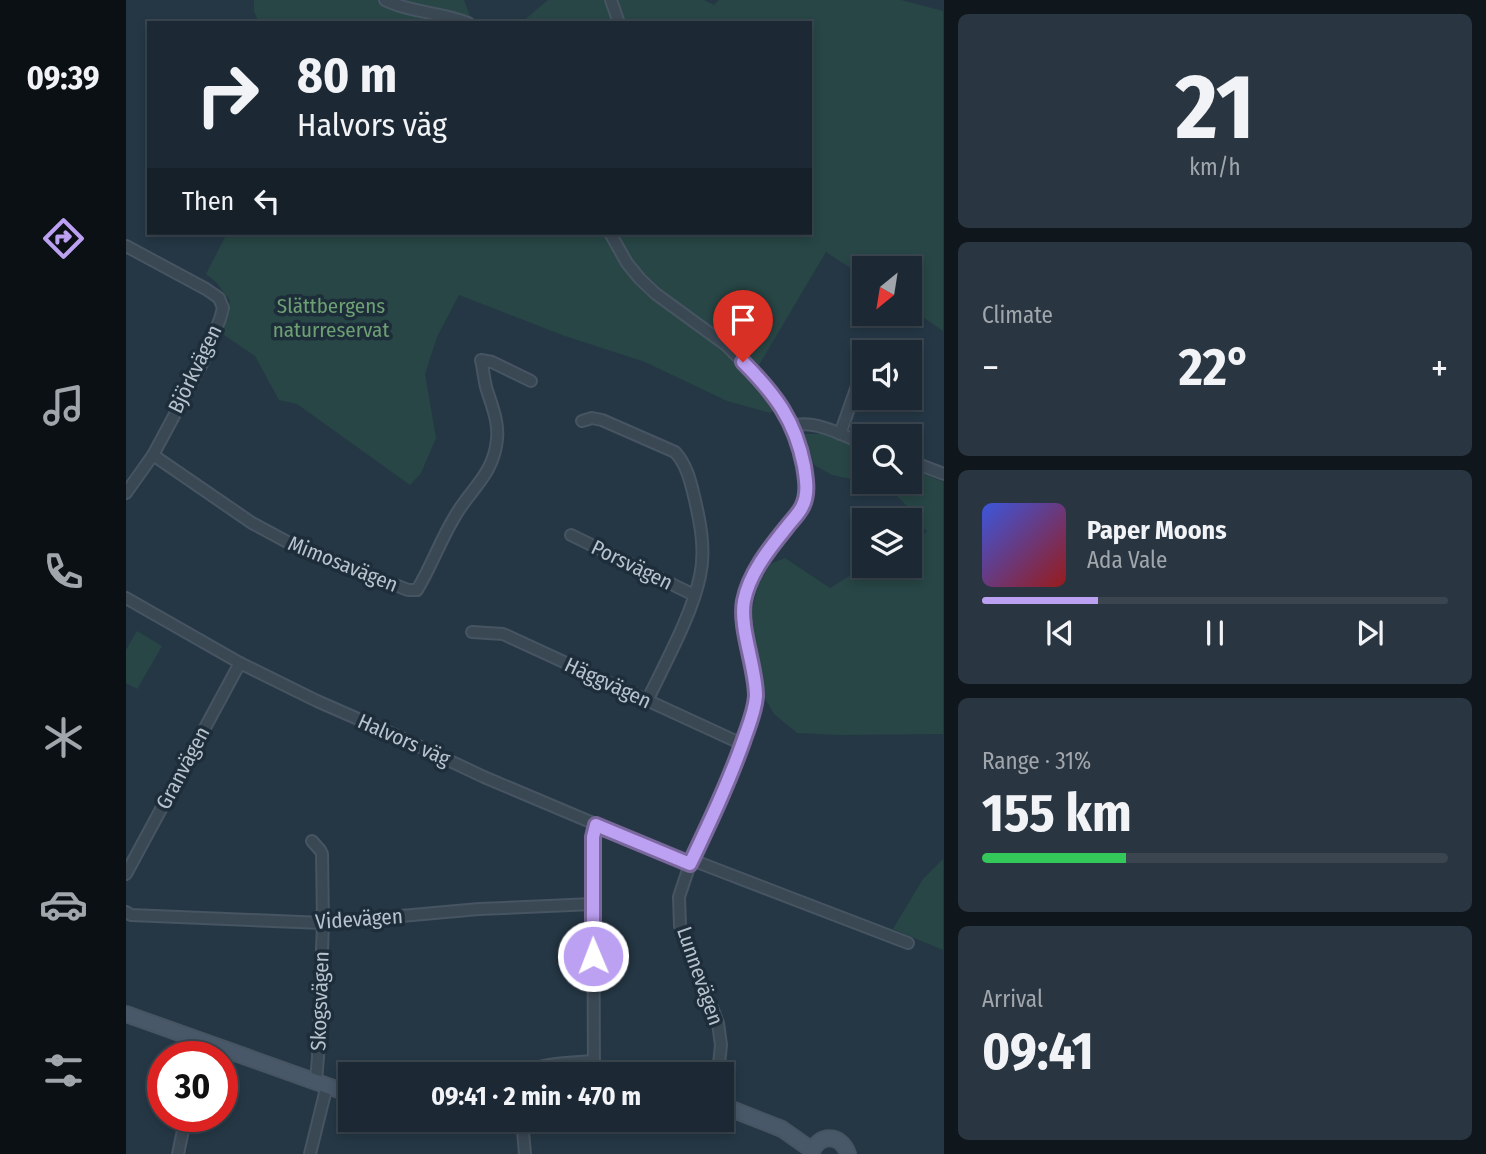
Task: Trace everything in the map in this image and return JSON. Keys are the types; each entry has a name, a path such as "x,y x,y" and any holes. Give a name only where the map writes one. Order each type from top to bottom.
{"street":[{"path":"385,0 397,6 464,21"},
{"path":"611,0 619,21"},
{"name":"Lunnevägen","path":"611,235 640,279 656,294 726,345 778,401 793,426 806,475 807,494 803,507 772,545 748,586 743,603 743,616 756,696 753,713 728,782 691,862 679,897 680,926 718,1023 720,1062"},
{"name":"Björkvägen","path":"126,246 206,289 219,298 222,309 202,362 153,455 126,493"},
{"name":"Mimosavägen","path":"153,455 252,523 291,544 408,590 417,590 458,509 484,476 495,452 497,422 481,360 492,362 531,381"},
{"path":"840,434 852,400"},
{"name":"Porsvägen","path":"582,421 592,418 602,420 675,452 683,460 698,514 702,541 700,577 684,621 648,701"},
{"path":"793,426 802,423 813,425 852,439"},
{"path":"922,466 943,474"},
{"name":"Porsvägen","path":"571,535 694,595"},
{"name":"Halvors väg","path":"126,598 240,663 317,701 596,825 908,943"},
{"name":"Häggvägen","path":"472,632 503,635 742,744"},
{"name":"Granvägen","path":"126,874 240,663"},
{"path":"579,1062 594,1061 593,837 596,825"},
{"name":"Skogsvägen","path":"310,1154 321,1083 318,1065 323,923 322,854 312,841"},
{"name":"Videvägen","path":"126,912 131,915 323,923 479,909 593,904"},
{"path":"126,1014 183,1041"},
{"path":"238,1060 338,1089"},
{"path":"734,1110 782,1129 811,1152 820,1141 831,1138 842,1144 848,1154"},
{"path":"178,1154 183,1132"},
{"path":"523,1132 526,1154"}],"green space":[{"path":"254,0 464,0 470,16 479,21 258,21 254,11"},
{"name":"Slättbergens naturreservat","path":"548,0 704,0 714,5 719,0 901,0 943,11 943,331 922,316 922,256 852,256 852,269 826,252 759,365 785,403 770,413 727,401 645,362 562,335 459,295 437,337 425,374 436,438 421,473 410,485 297,404 279,400 255,356 218,331 226,318 230,301 217,283 206,274 226,235 812,235 812,21 523,21"},
{"path":"804,434 827,434 852,444 852,479 832,475 814,465"},
{"path":"922,473 943,482 943,734 797,733 774,714 763,695 750,616 758,586 770,564 785,558 830,588 852,574 852,578 922,578 922,534 927,532 922,525 922,508 909,508 895,494 922,494"},
{"path":"137,631 162,646 137,689 126,683 126,650"},
{"path":"943,859 943,950 893,929 923,879"}],"route":[{"path":"593,956 593,837 596,825 690,864 728,782 753,713 756,696 743,603 754,573 772,545 803,507 807,494 801,450 793,426 778,401 743,362"}]}
